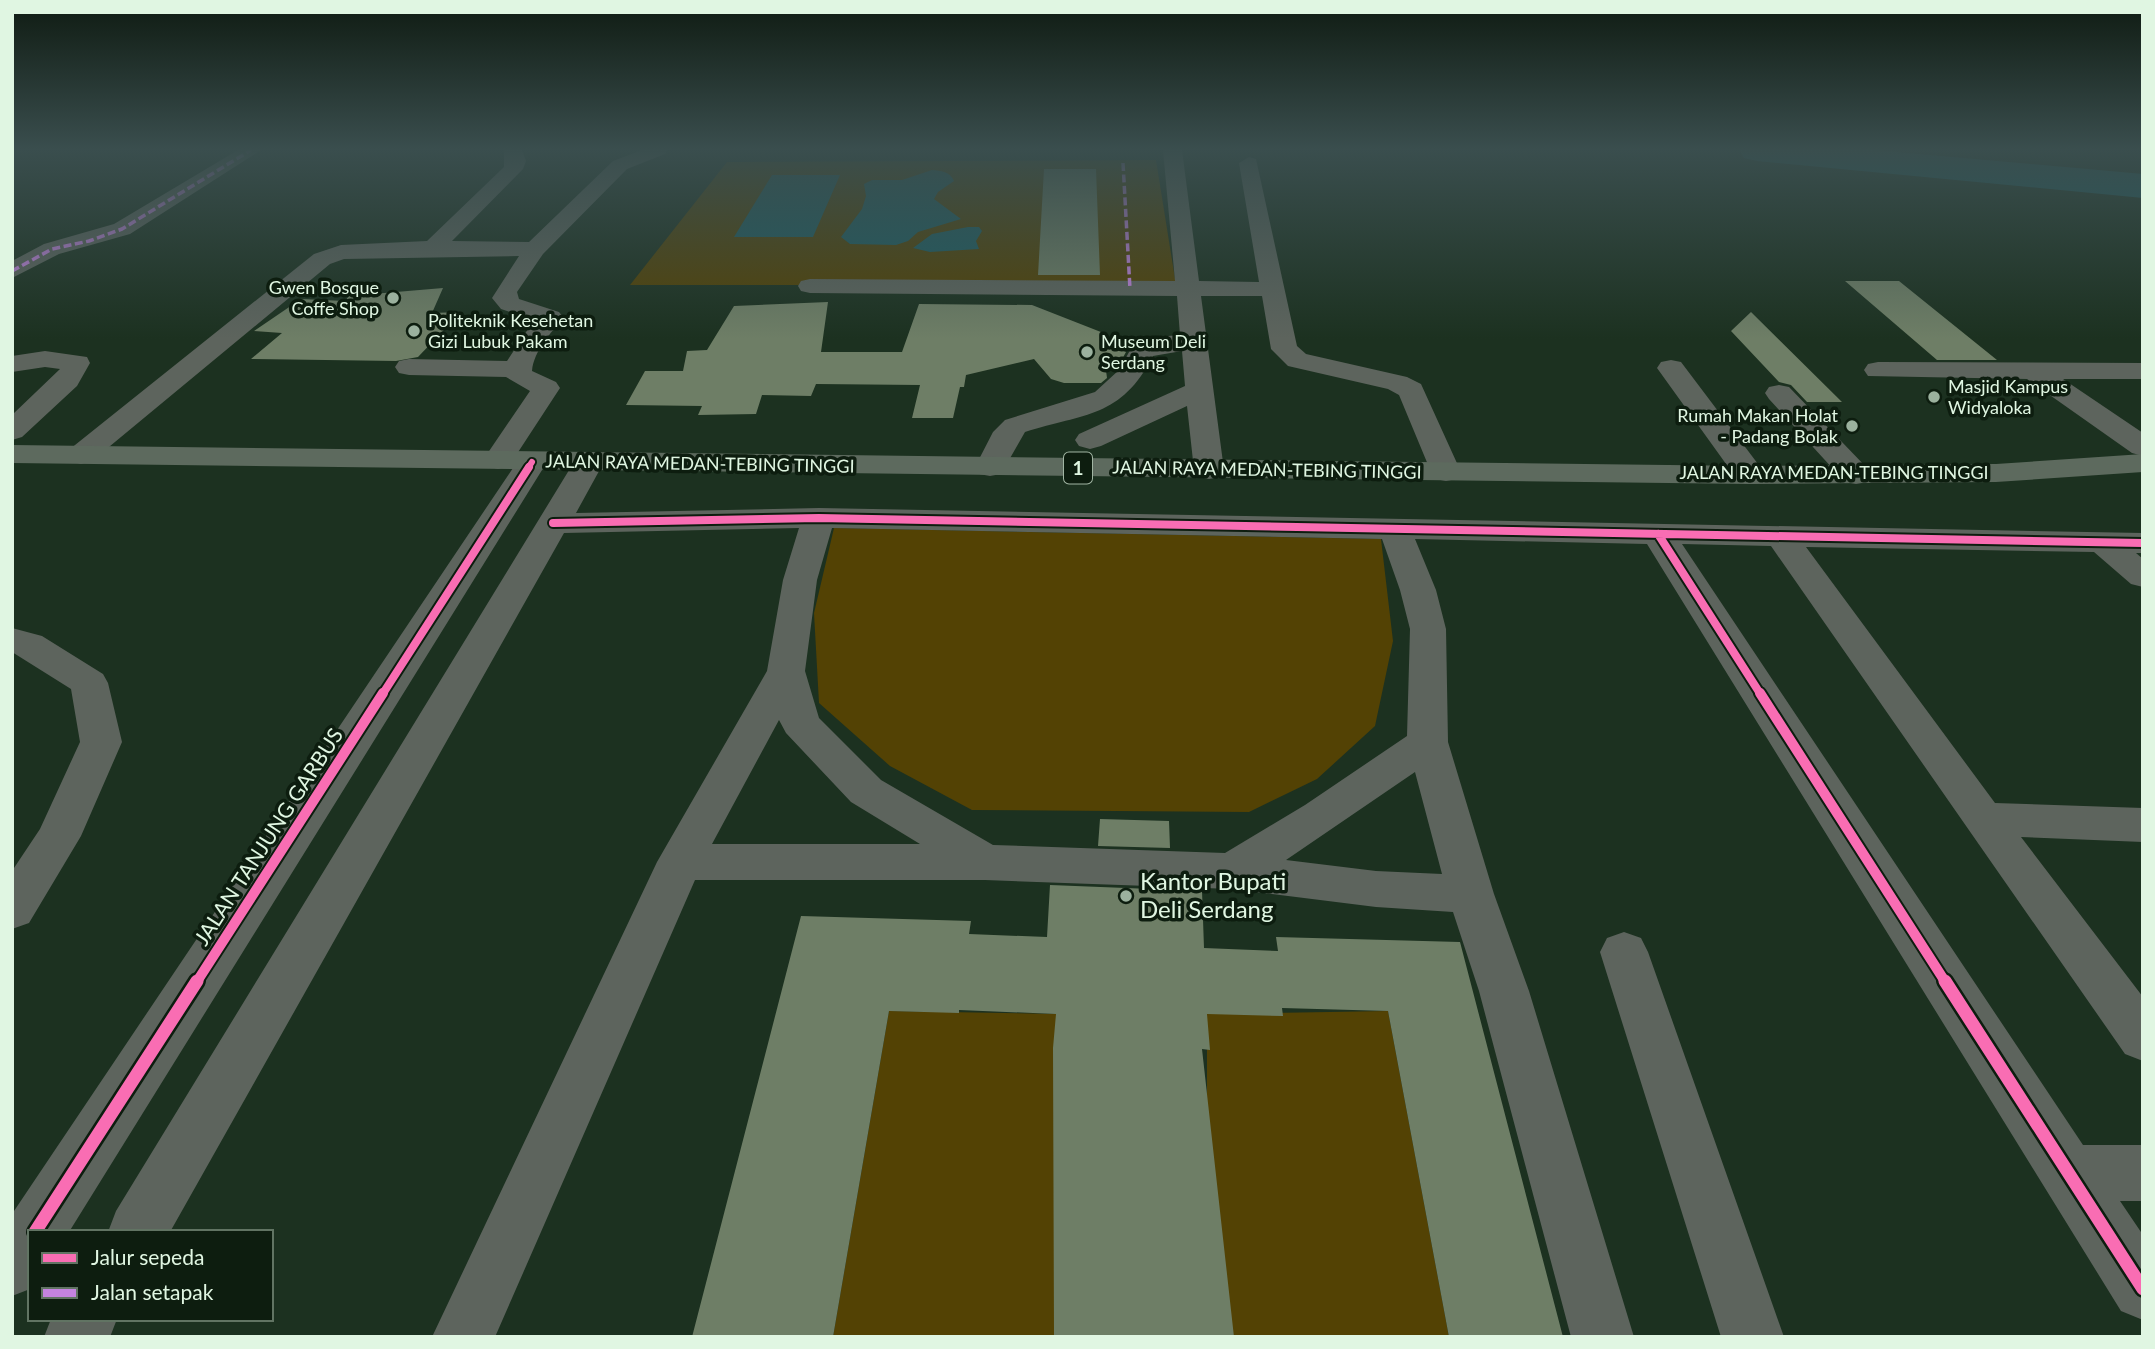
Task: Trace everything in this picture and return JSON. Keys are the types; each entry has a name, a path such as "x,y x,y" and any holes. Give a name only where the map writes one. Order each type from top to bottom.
{"highway":[{"name":"JALAN RAYA MEDAN-TEBING TINGGI","path":"12,454 516,469 582,474 1881,498 2143,489"},
{"name":"JALAN RAYA MEDAN-TEBING TINGGI","path":"582,474 990,467 1856,475 2027,471 2143,463"},
{"name":"JALAN RAYA MEDAN-TEBING TINGGI","path":"12,477 516,469"}],"street":[{"path":"12,271 52,249 100,238 122,229 148,213"},
{"path":"433,248 468,213"},
{"path":"409,367 517,369 522,356 550,317 510,304 504,298 535,249 571,213"},
{"path":"1179,213 1209,470"},
{"path":"1259,213 1284,349 1297,360 1397,383 1411,390 1446,472"},
{"path":"81,455 322,258 341,252 433,248 535,249"},
{"path":"810,286 1273,289"},
{"path":"990,467 1008,432 1015,426 1086,408 1114,393 1130,377 1142,351 1156,345 1195,342"},
{"path":"12,364 45,359 77,363 67,380 12,431"},
{"path":"1671,368 1750,475"},
{"name":"JALAN TANJUNG GARBUS","path":"36,1230 516,469 547,388 519,375 517,369"},
{"path":"1878,370 2143,371"},
{"path":"2035,372 2143,447"},
{"path":"1090,440 1200,390"},
{"path":"1779,393 1856,475"},
{"path":"138,1230 582,474"},
{"path":"553,523 818,518 2143,543"},
{"path":"463,1337 680,862 786,671 800,580 818,518"},
{"path":"1395,530 1429,629 1427,742 1471,894 1504,991 1603,1337"},
{"path":"1658,534 2143,1289"},
{"path":"1781,536 2143,1038"},
{"path":"2104,543 2143,577"},
{"path":"12,640 29,644 89,683 101,742 59,836 12,910"},
{"path":"786,671 800,723 866,791 985,862"},
{"path":"1232,871 1320,817 1427,742"},
{"path":"1983,819 2136,832"},
{"path":"680,862 985,862 1232,871 1376,889 1471,894"},
{"path":"1624,953 1753,1337"},
{"path":"2068,1173 2143,1173"},
{"path":"12,1266 28,1242"},
{"path":"75,1337 85,1321"}],"shaded area":[{"path":"687,213 1164,213 1176,285 630,285"},
{"path":"834,528 1381,539 1393,641 1375,726 1317,779 1249,812 972,810 890,766 819,703 814,613"},
{"path":"889,1011 1056,1014 1056,1337 833,1337"},
{"path":"1388,1011 1449,1337 1207,1337 1207,1014"}],"water":[{"path":"749,213 823,213 813,237 734,237"},
{"path":"859,213 953,213 961,219 918,232 908,241 896,245 850,244 841,237"},
{"path":"979,227 982,231 976,241 979,249 930,252 913,248 932,234"}],"building":[{"path":"1042,213 1098,213 1100,275 1038,275"},
{"path":"1845,281 1899,281 1997,360 1937,360"},
{"path":"443,288 432,313 461,312 418,357 396,361 251,359 282,333 254,331 301,299 345,301 349,296"},
{"path":"828,302 821,352 902,352 919,304 1032,305 1106,334 1126,352 1120,363 1105,363 1107,378 1101,383 1064,383 1051,379 1034,359 966,375 964,387 960,387 953,418 912,418 920,385 816,384 811,396 762,395 756,414 698,415 702,406 626,405 645,371 683,371 687,351 707,350 734,306"},
{"path":"1751,312 1842,402 1807,402 1791,385 1779,382 1731,331"},
{"path":"1100,819 1169,821 1170,848 1098,846"},
{"path":"1050,885 1202,891 1204,948 1278,951 1276,937 1460,942 1563,1337 1449,1337 1388,1011 1282,1008 1283,1016 1207,1014 1210,1050 1202,1049 1234,1337 1054,1337 1053,1048 1056,1014 959,1010 959,1013 889,1011 833,1337 692,1337 801,916 971,921 969,934 1047,937"}],"marked path":[{"path":"12,271 52,249 89,241 122,229 148,213"},
{"path":"1126,213 1130,289"}],"cycle path":[{"path":"36,1230 532,462"},
{"path":"553,523 819,518 2143,543"},
{"path":"1658,534 2143,1289"}],"place":[{"name":"Gwen Bosque Coffe Shop","path":"393,298"},
{"name":"Politeknik Kesehetan Gizi Lubuk Pakam","path":"414,331"},
{"name":"Museum Deli Serdang","path":"1087,352"},
{"name":"Masjid Kampus Widyaloka","path":"1934,397"},
{"name":"Rumah Makan Holat - Padang Bolak","path":"1852,426"},
{"name":"Kantor Bupati Deli Serdang","path":"1126,896"}]}
